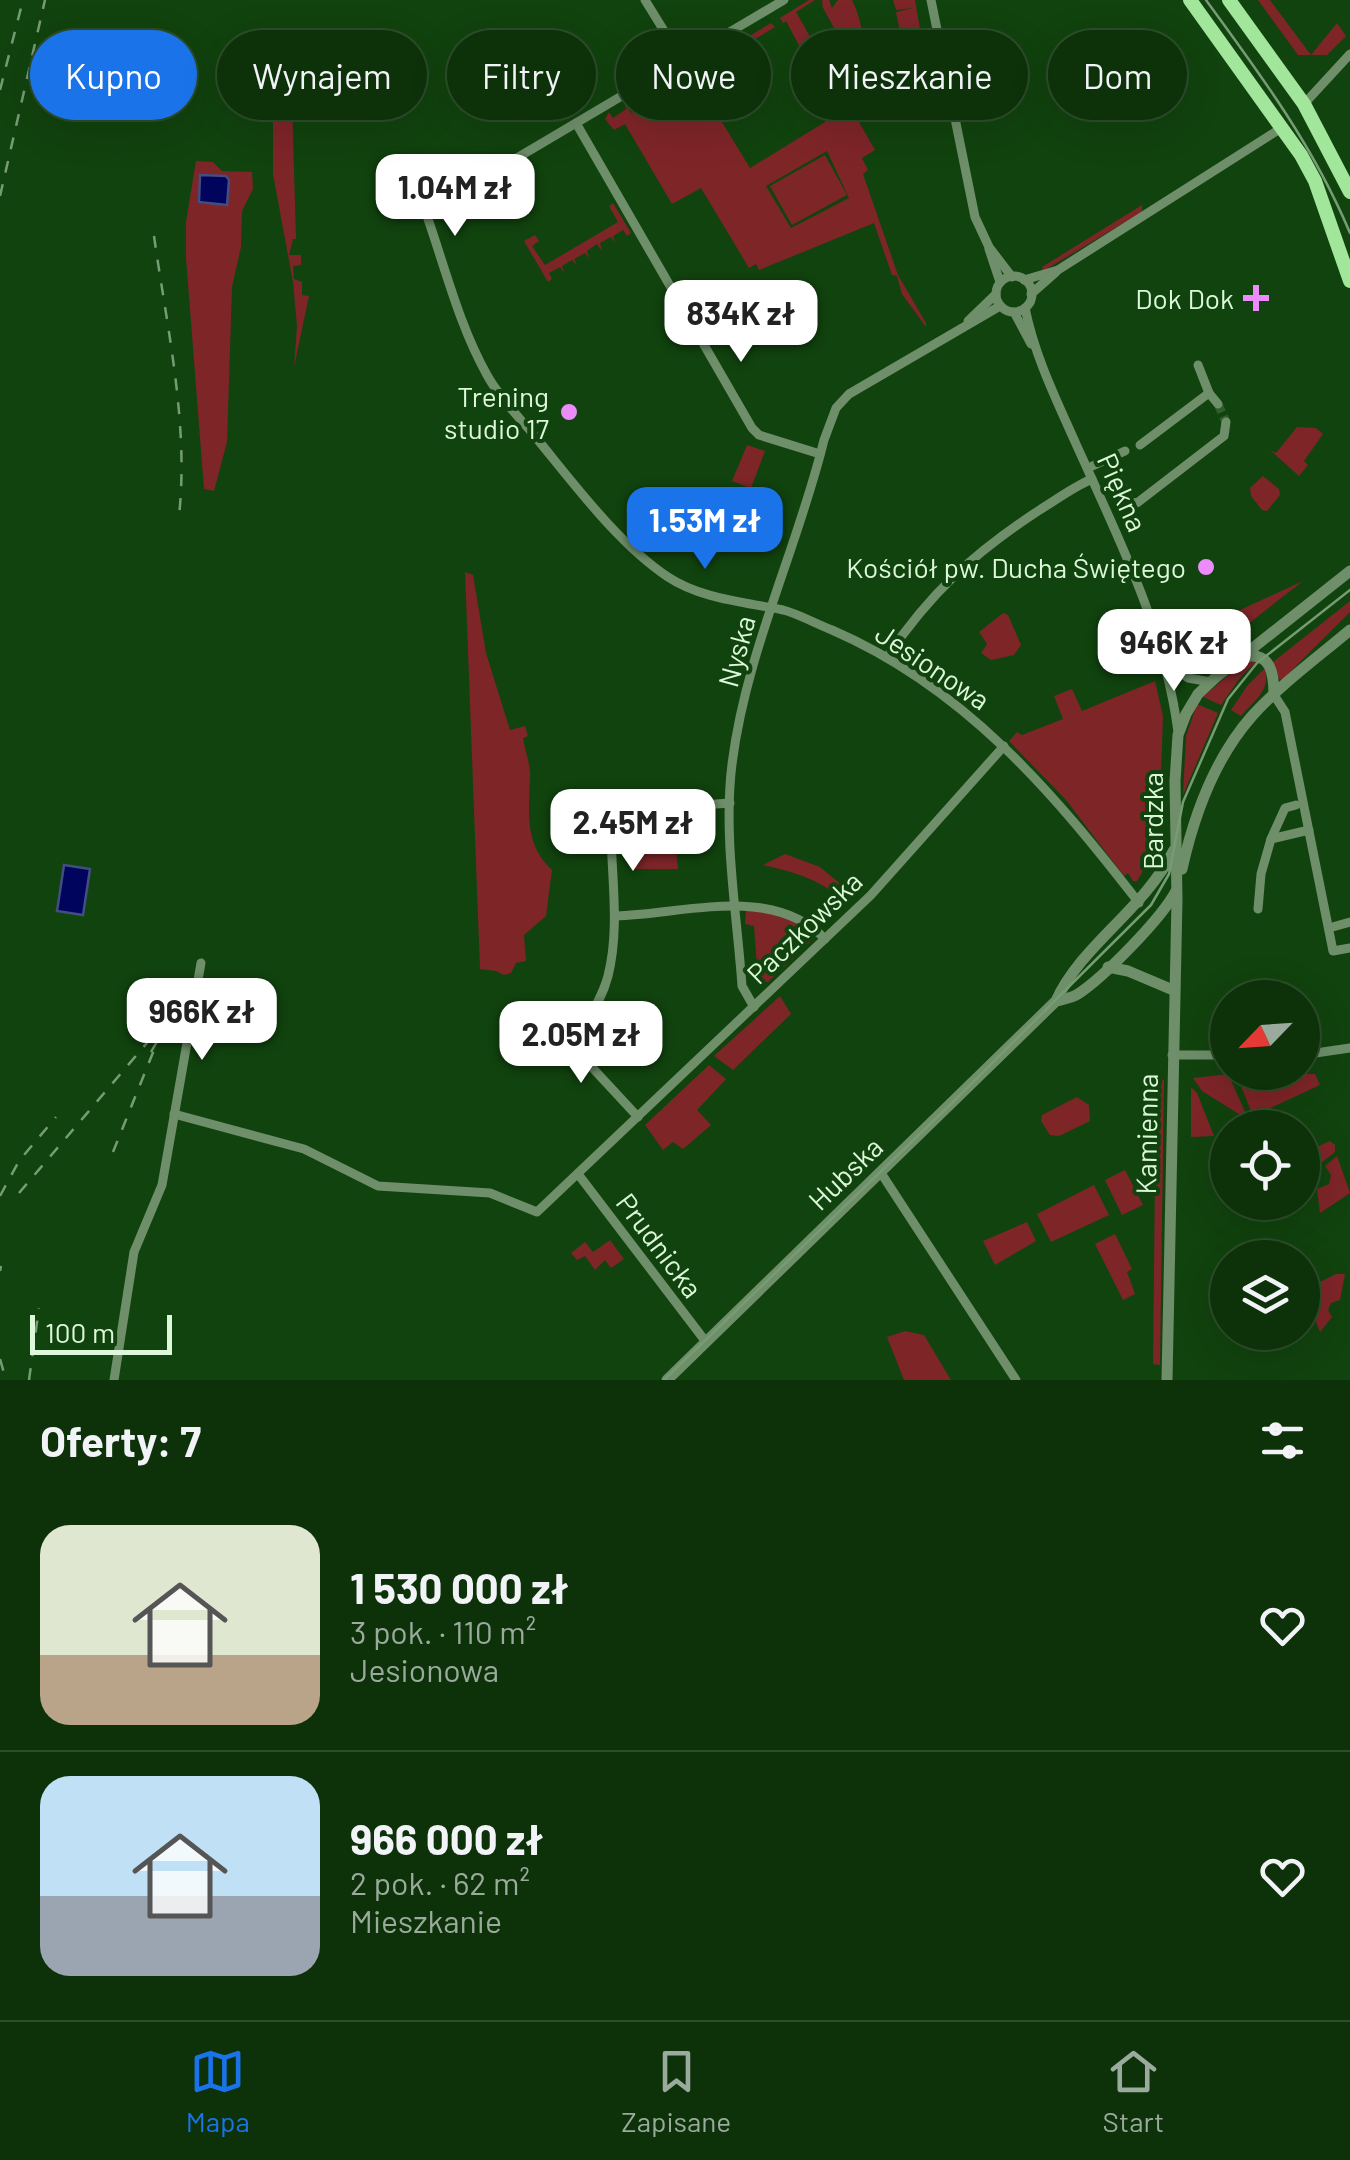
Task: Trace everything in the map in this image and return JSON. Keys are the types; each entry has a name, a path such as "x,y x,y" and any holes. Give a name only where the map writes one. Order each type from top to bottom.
{"main road":[{"path":"1190,0 1283,127 1315,182 1350,281"},
{"path":"1229,0 1304,104 1350,192"}],"street":[{"path":"645,0 664,30"},
{"path":"733,30 784,0"},
{"path":"931,0 970,194 1000,282 996,294 1000,306 1014,312 1025,308 1032,294 1058,270 1283,127"},
{"path":"1304,104 1350,54"},
{"path":"616,99 576,123 752,428 759,435 820,454"},
{"name":"Jesionowa","path":"576,123 429,205 428,219 476,353 496,390 632,547 665,575 708,594 786,612 887,656 958,706 1042,783 1139,903"},
{"path":"988,246 1012,277"},
{"path":"1000,282 1058,270"},
{"path":"1024,280 1032,294"},
{"name":"Nyska","path":"966,324 996,294"},
{"name":"Nyska","path":"754,1006 742,986 730,803 733,761 770,610 836,408 849,394 1000,306"},
{"name":"Piękna","path":"1025,308 1033,346"},
{"name":"Piękna","path":"1014,312 1033,346 1133,572 1164,659 1178,735"},
{"path":"1198,365 1218,404"},
{"path":"1140,445 1209,393"},
{"path":"1109,459 1126,496 1137,503 1224,436 1226,422"},
{"path":"887,656 933,594 966,562 1109,459 1126,452"},
{"name":"Bardzka","path":"1177,888 1173,820 1178,735 1196,698 1350,571"},
{"name":"Bardzka","path":"1177,888 1188,840 1219,766 1248,721 1350,630"},
{"path":"1240,658 1251,655 1268,662 1274,676 1274,695 1284,712 1333,951 1350,948"},
{"path":"1164,659 1188,678 1211,682"},
{"name":"Paczkowska","path":"174,1114 304,1149 378,1186 490,1193 537,1212 872,895 1004,746"},
{"path":"638,1117 574,1048 609,972 616,916 611,818 620,811 730,803"},
{"path":"1258,909 1261,874 1271,839 1285,808 1296,806"},
{"path":"1271,839 1309,830"},
{"name":"Hubska","path":"667,1380 1056,1001 1065,981 1139,903 1176,846"},
{"name":"Hubska","path":"1056,1001 1075,996 1108,967 1161,914 1177,888"},
{"name":"Kamienna","path":"1167,1380 1177,888"},
{"path":"616,916 737,907 779,910 803,921 825,940"},
{"path":"1329,928 1350,922"},
{"path":"114,1380 134,1252 162,1185 202,963"},
{"path":"1108,967 1173,990"},
{"path":"1320,1052 1350,1048"},
{"path":"1172,1055 1210,1055"},
{"path":"881,1173 1016,1380"},
{"name":"Prudnicka","path":"578,1174 706,1342"}],"shaded area":[{"path":"815,0 796,12 806,30 791,30 786,21 783,23 780,18"},
{"path":"822,0 829,0 832,8 838,0 852,0 862,30 835,30"},
{"path":"893,0 915,0 920,30 899,27 896,12 913,8 896,10"},
{"path":"1258,0 1270,0 1311,55 1298,55"},
{"path":"1337,23 1346,36 1327,55 1311,55"},
{"path":"609,112 616,120 721,120 750,168 825,122 858,120 875,150 862,158 868,170 863,174 898,275 926,327 902,294 897,276 892,275 874,223 759,270 756,264 749,268 701,188 672,204 625,124 614,130 605,119","holes":["827,151 849,198 791,228 766,186"]},
{"path":"273,120 293,120 296,239 289,255 301,255 301,265 293,266 294,279 302,282 302,295 309,296 294,367 297,326 293,282 273,174"},
{"path":"825,155 847,195 792,225 770,186"},
{"path":"196,161 213,162 222,171 252,172 253,189 242,211 241,247 232,287 227,442 214,491 204,489 186,258 186,222"},
{"path":"200,175 226,176 227,205 199,202"},
{"path":"613,203 631,233 627,236 623,230 613,236 615,243 611,237 600,243 602,251 597,244 587,251 589,258 585,253 574,259 577,265 572,260 562,266 564,273 560,267 549,273 552,279 548,282 524,241 535,235 539,241 532,246 545,265 618,222 609,206"},
{"path":"1142,205 1142,212 1043,271 1042,267"},
{"path":"1297,427 1316,428 1323,434 1304,461 1308,465 1299,476 1270,450 1276,453"},
{"path":"747,445 765,451 751,488 732,481"},
{"path":"1263,476 1279,489 1280,495 1267,511 1251,496 1250,488"},
{"path":"465,572 473,575 486,653 510,730 525,726 528,736 523,738 530,773 532,839 552,870 546,916 524,935 526,961 516,963 511,973 504,975 480,969"},
{"path":"1303,581 1229,639 1228,650 1215,658 1217,632 1225,617"},
{"path":"1350,601 1350,612 1279,679 1273,662"},
{"path":"1003,613 1008,615 1021,645 1014,655 991,660 981,653 987,644 979,632"},
{"path":"1256,662 1221,705 1203,697 1242,663"},
{"path":"1265,668 1266,683 1256,700 1241,716 1231,710 1247,686"},
{"path":"1155,681 1163,716 1159,835 1156,849 1146,848 1147,864 1137,881 1133,881 1128,873 1124,876 1066,800 1009,741 1017,732 1022,735 1063,719 1054,696 1072,689 1082,711"},
{"path":"1197,704 1218,713 1183,795 1186,736"},
{"path":"676,849 678,869 635,869 634,856"},
{"path":"785,854 820,867 849,891 842,899 814,881 763,865"},
{"path":"64,865 90,869 83,915 57,911"},
{"path":"759,910 797,922 814,938 768,982 758,981 754,926 745,924 746,911"},
{"path":"780,996 791,1014 733,1070 714,1056"},
{"path":"709,1065 726,1079 697,1110 711,1125 683,1149 673,1142 663,1150 645,1125"},
{"path":"1210,1076 1210,1090 1235,1090 1244,1110 1232,1110 1202,1091 1193,1078"},
{"path":"1156,1079 1164,1080 1160,1365 1153,1364"},
{"path":"1191,1087 1210,1126 1210,1136 1191,1137"},
{"path":"1242,1090 1309,1090 1266,1110 1251,1110"},
{"path":"1077,1097 1089,1105 1090,1121 1059,1136 1050,1135 1041,1121 1042,1115"},
{"path":"1330,1141 1335,1145 1335,1152 1320,1164 1320,1145"},
{"path":"1337,1156 1350,1193 1320,1213 1320,1188 1329,1184 1331,1175 1325,1166"},
{"path":"1125,1170 1143,1205 1122,1215 1105,1180"},
{"path":"1094,1185 1109,1215 1051,1242 1037,1214"},
{"path":"1027,1222 1036,1241 995,1265 983,1241"},
{"path":"1115,1234 1132,1269 1127,1272 1135,1294 1123,1300 1095,1244"},
{"path":"610,1240 624,1259 611,1268 605,1260 595,1270 585,1256 577,1260 571,1253 585,1242 593,1252"},
{"path":"1345,1274 1340,1300 1331,1303 1328,1310 1332,1317 1320,1332 1320,1282"},
{"path":"905,1331 924,1335 951,1380 904,1380 887,1337"}],"tunnel":[{"path":"1218,404 1226,422"}],"tram line":[{"path":"1206,0 1303,141 1350,233"},
{"path":"664,1380 1151,905 1169,874 1183,802 1228,699 1257,663 1350,590"}],"railway":[{"path":"0,90 23,0"},
{"path":"0,196 45,0"},
{"path":"154,236 179,411 179,516"},
{"path":"151,1052 181,1000"},
{"path":"19,1193 152,1037"},
{"path":"113,1152 156,1045"},
{"path":"0,1196 19,1161 56,1117"},
{"path":"0,1271 1,1266"},
{"path":"29,1380 39,1308"},
{"path":"0,1359 6,1380"}],"place":[{"name":"Dok Dok","path":"1256,298"},
{"name":"Trening studio 17","path":"569,412"},
{"name":"Kościół pw. Ducha Świętego","path":"1206,567"}]}
